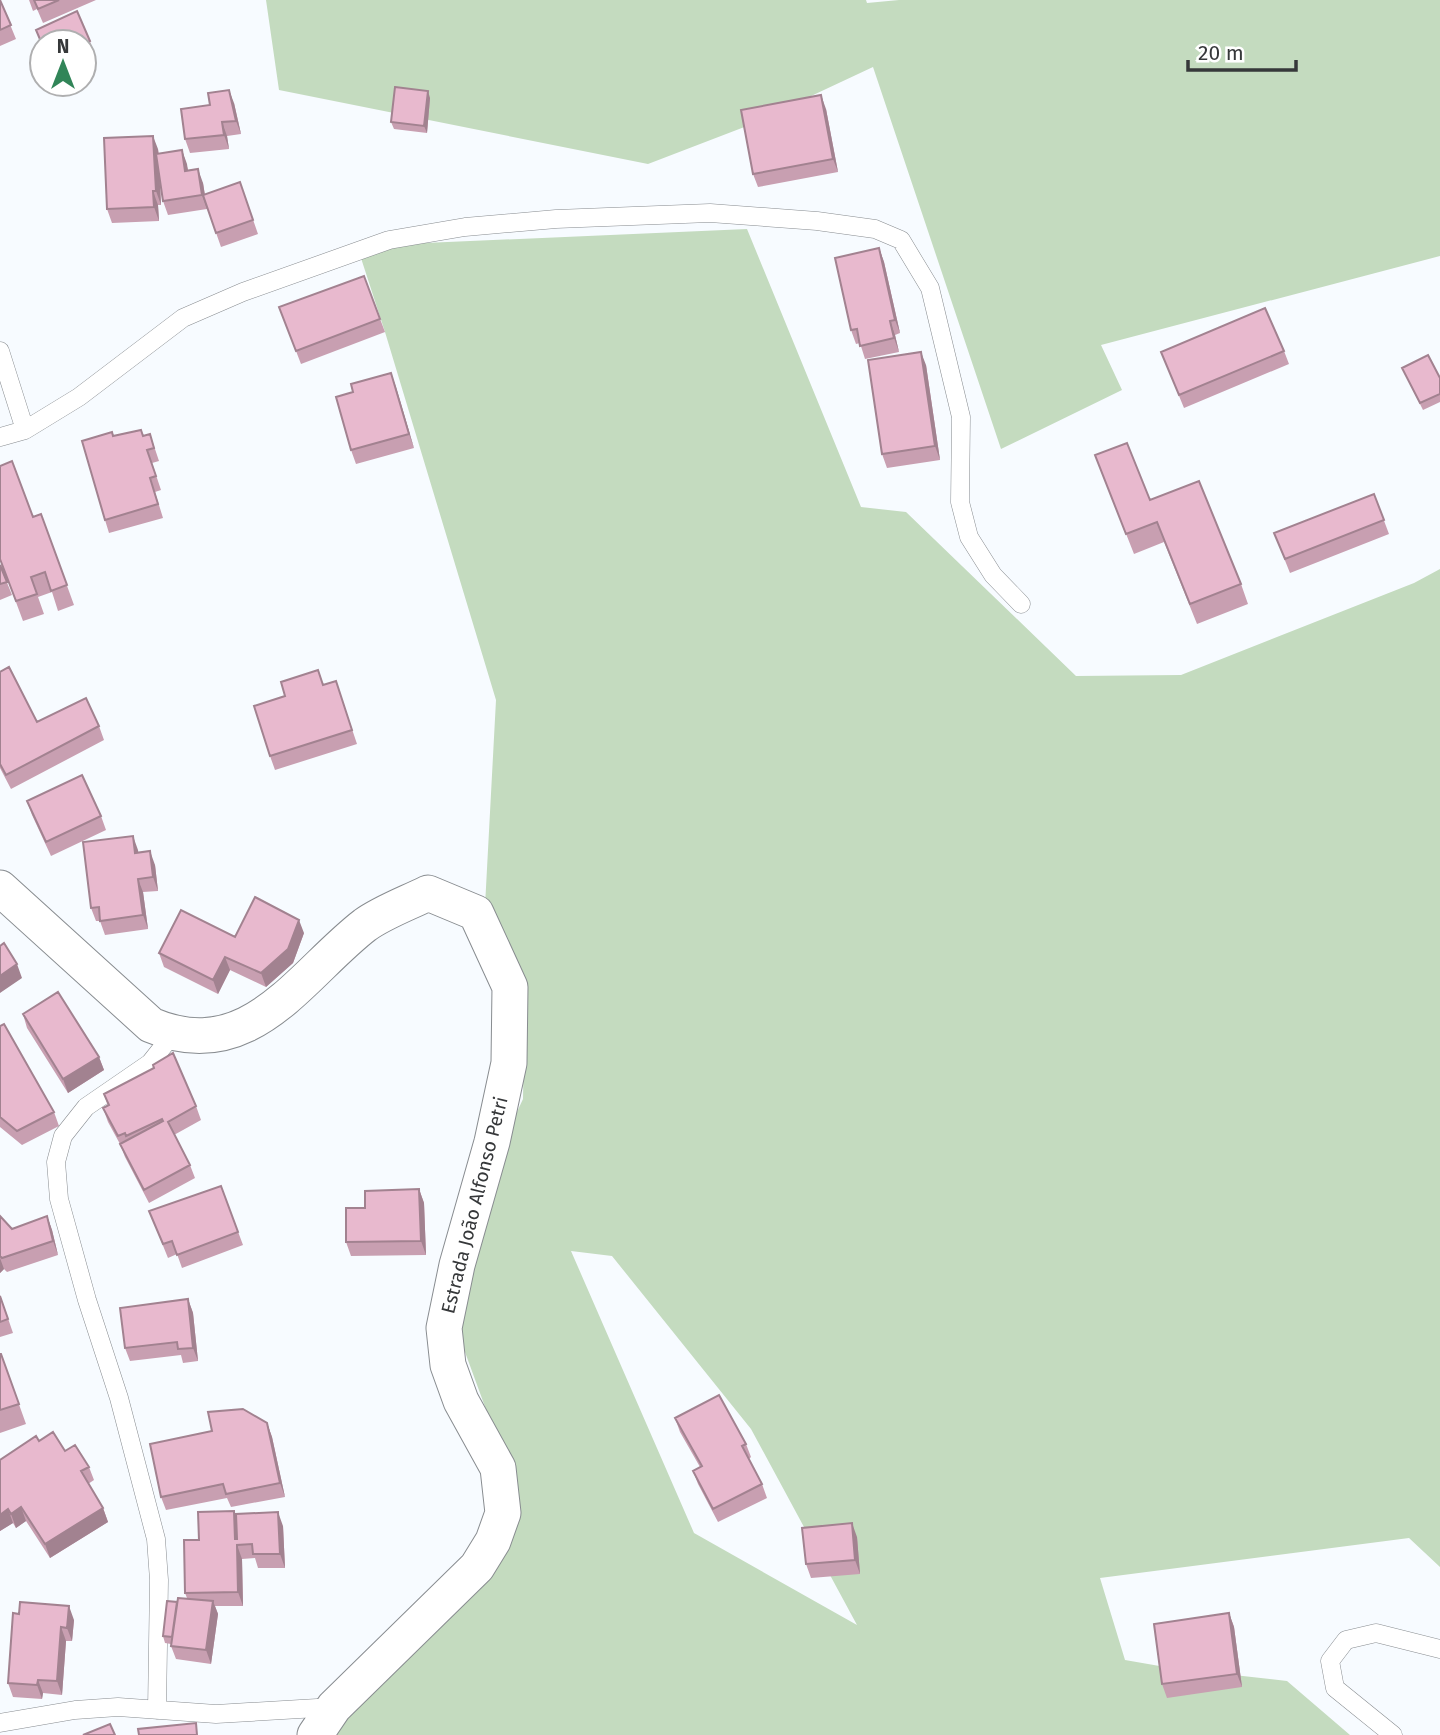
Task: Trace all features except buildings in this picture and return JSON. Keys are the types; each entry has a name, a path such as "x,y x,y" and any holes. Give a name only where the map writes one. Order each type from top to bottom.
{"street":[{"path":"0,888 151,1025 173,1034"},
{"name":"Estrada João Alfonso Petri","path":"173,1034 214,1034 250,1023 286,999 366,924 428,893 475,914 510,986 509,1063 492,1142 457,1265 444,1328 448,1365 461,1401 498,1468 503,1513 494,1541 477,1567 334,1707 315,1735"}],"lane":[{"path":"0,437 25,430 79,397 183,318 243,292 389,240 465,227 710,213 817,221 875,229 901,240 930,288 961,417 960,502 969,537 993,575 1021,604"},
{"path":"0,351 25,430"},
{"path":"157,1710 159,1580 156,1539 119,1398 87,1300 59,1199 56,1161 63,1136 86,1107 150,1063 173,1034"},
{"path":"1393,1735 1335,1688 1330,1661 1346,1640 1376,1633 1440,1649"},
{"path":"0,1723 75,1710 118,1707 216,1714 334,1707"}],"green space":[{"path":"266,0 866,0 867,3 899,0 1440,0 1440,256 1101,345 1122,390 1001,449 873,67 747,126 648,164 279,90"},
{"path":"747,229 861,507 906,512 1076,676 1181,675 1414,583 1440,569 1440,1567 1409,1538 1100,1578 1125,1660 1287,1681 1350,1735 334,1735 353,1707 491,1568 510,1475 454,1322 489,1172 523,1099 524,1035 485,906 496,700 360,255 402,244","holes":["571,1251 612,1256 751,1429 857,1625 694,1533"]}]}
